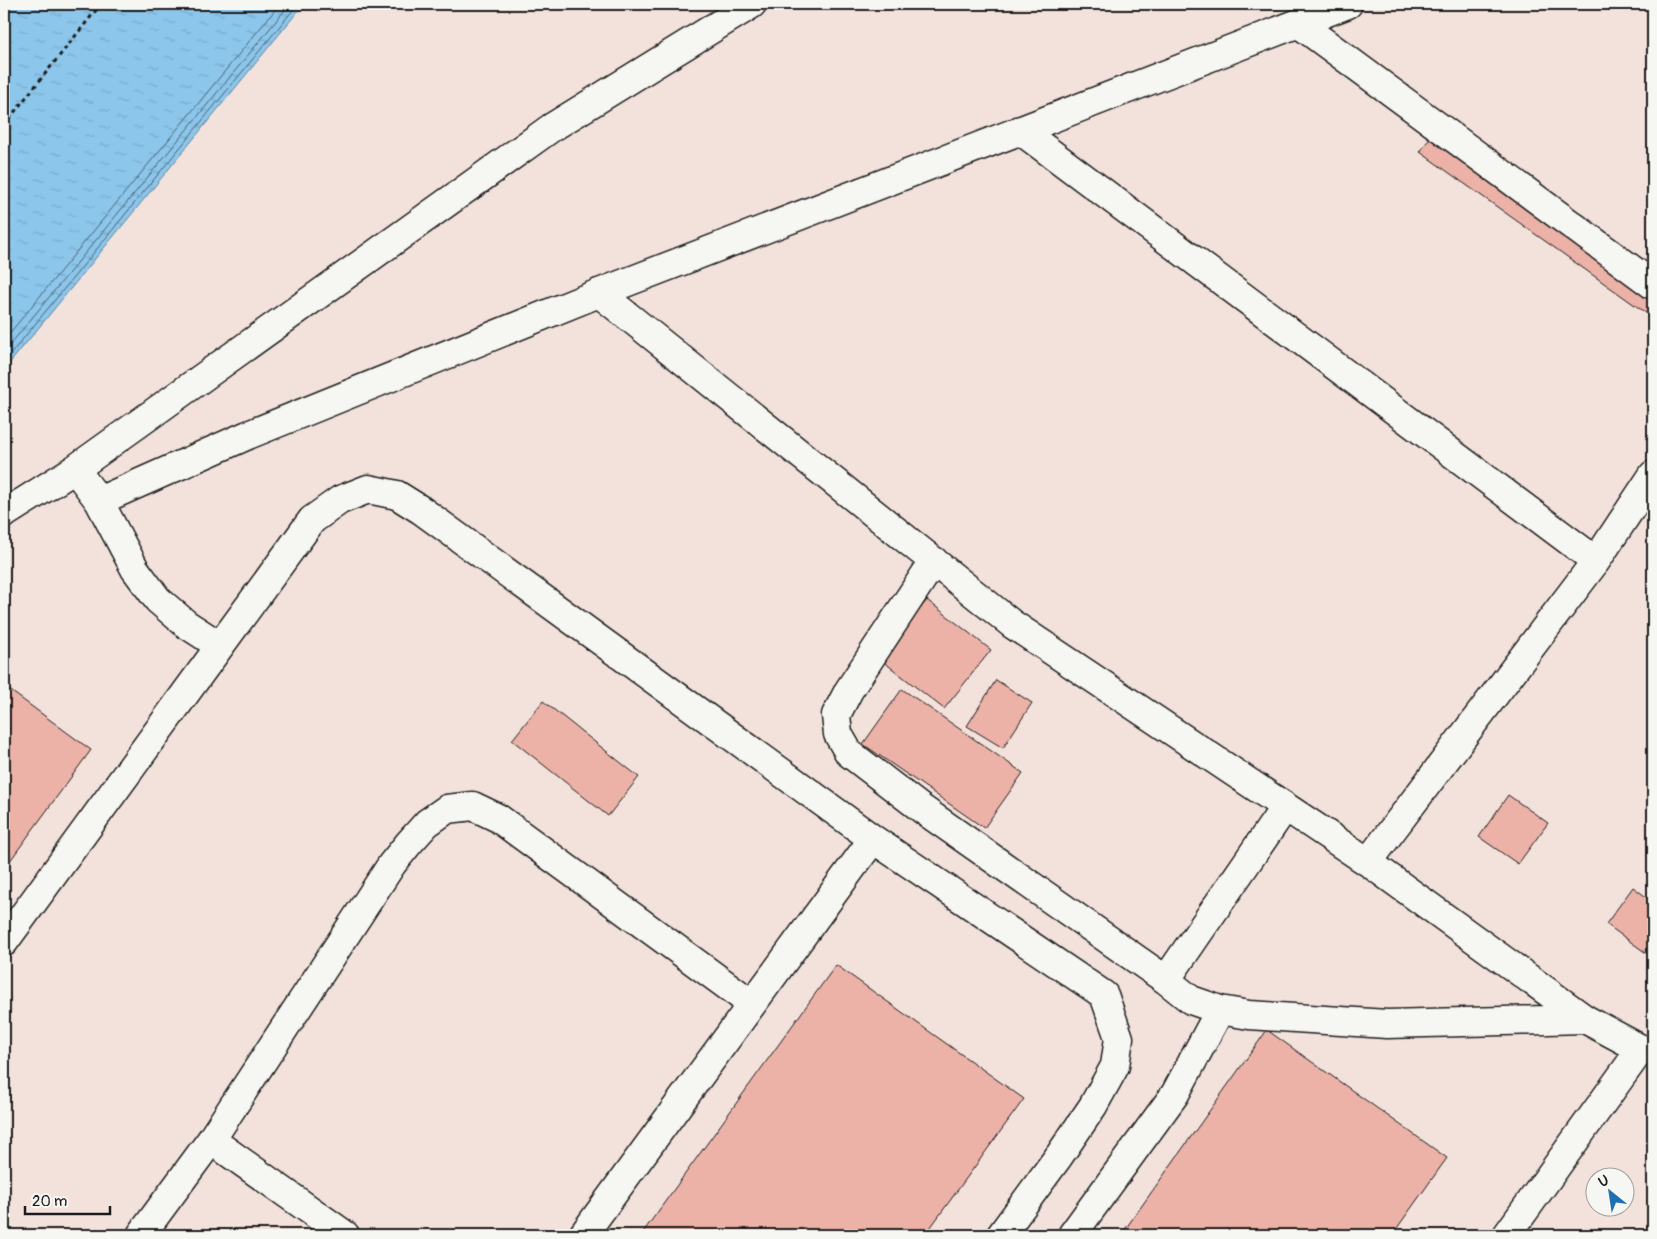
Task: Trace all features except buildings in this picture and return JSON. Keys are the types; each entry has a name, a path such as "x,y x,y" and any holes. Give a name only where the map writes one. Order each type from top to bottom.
{"lane":[{"path":"4,514 75,469 551,128 752,4"},
{"path":"99,501 248,435 598,293 1348,4"},
{"path":"1298,23 1653,285"},
{"path":"1020,130 1596,561"},
{"path":"598,293 1012,624 1368,862 1585,1019 1647,1049 1507,1235"},
{"path":"75,469 99,501 135,569 158,600 186,624 220,646"},
{"path":"1368,862 1596,561 1653,475"},
{"path":"4,942 312,520 340,500 368,489 397,495 438,522 873,839 1104,995 1120,1038 1115,1066 1093,1106 1001,1235"},
{"path":"934,561 849,690 836,715 838,734 849,753 922,809 1166,980 1191,1000 1220,1010 1249,1015 1388,1024 1585,1019"},
{"path":"141,1235 211,1140 392,864 408,842 427,824 448,809 473,806 498,818 752,1004"},
{"path":"1166,980 1285,807"},
{"path":"582,1235 873,839"},
{"path":"1072,1235 1175,1094 1220,1010"},
{"path":"211,1140 346,1235"}],"path":[{"path":"4,125 101,4"}],"shaded area":[{"path":"4,4 1653,4 1653,1235 4,1235"}],"water":[{"path":"4,4 304,4 4,370"}]}
